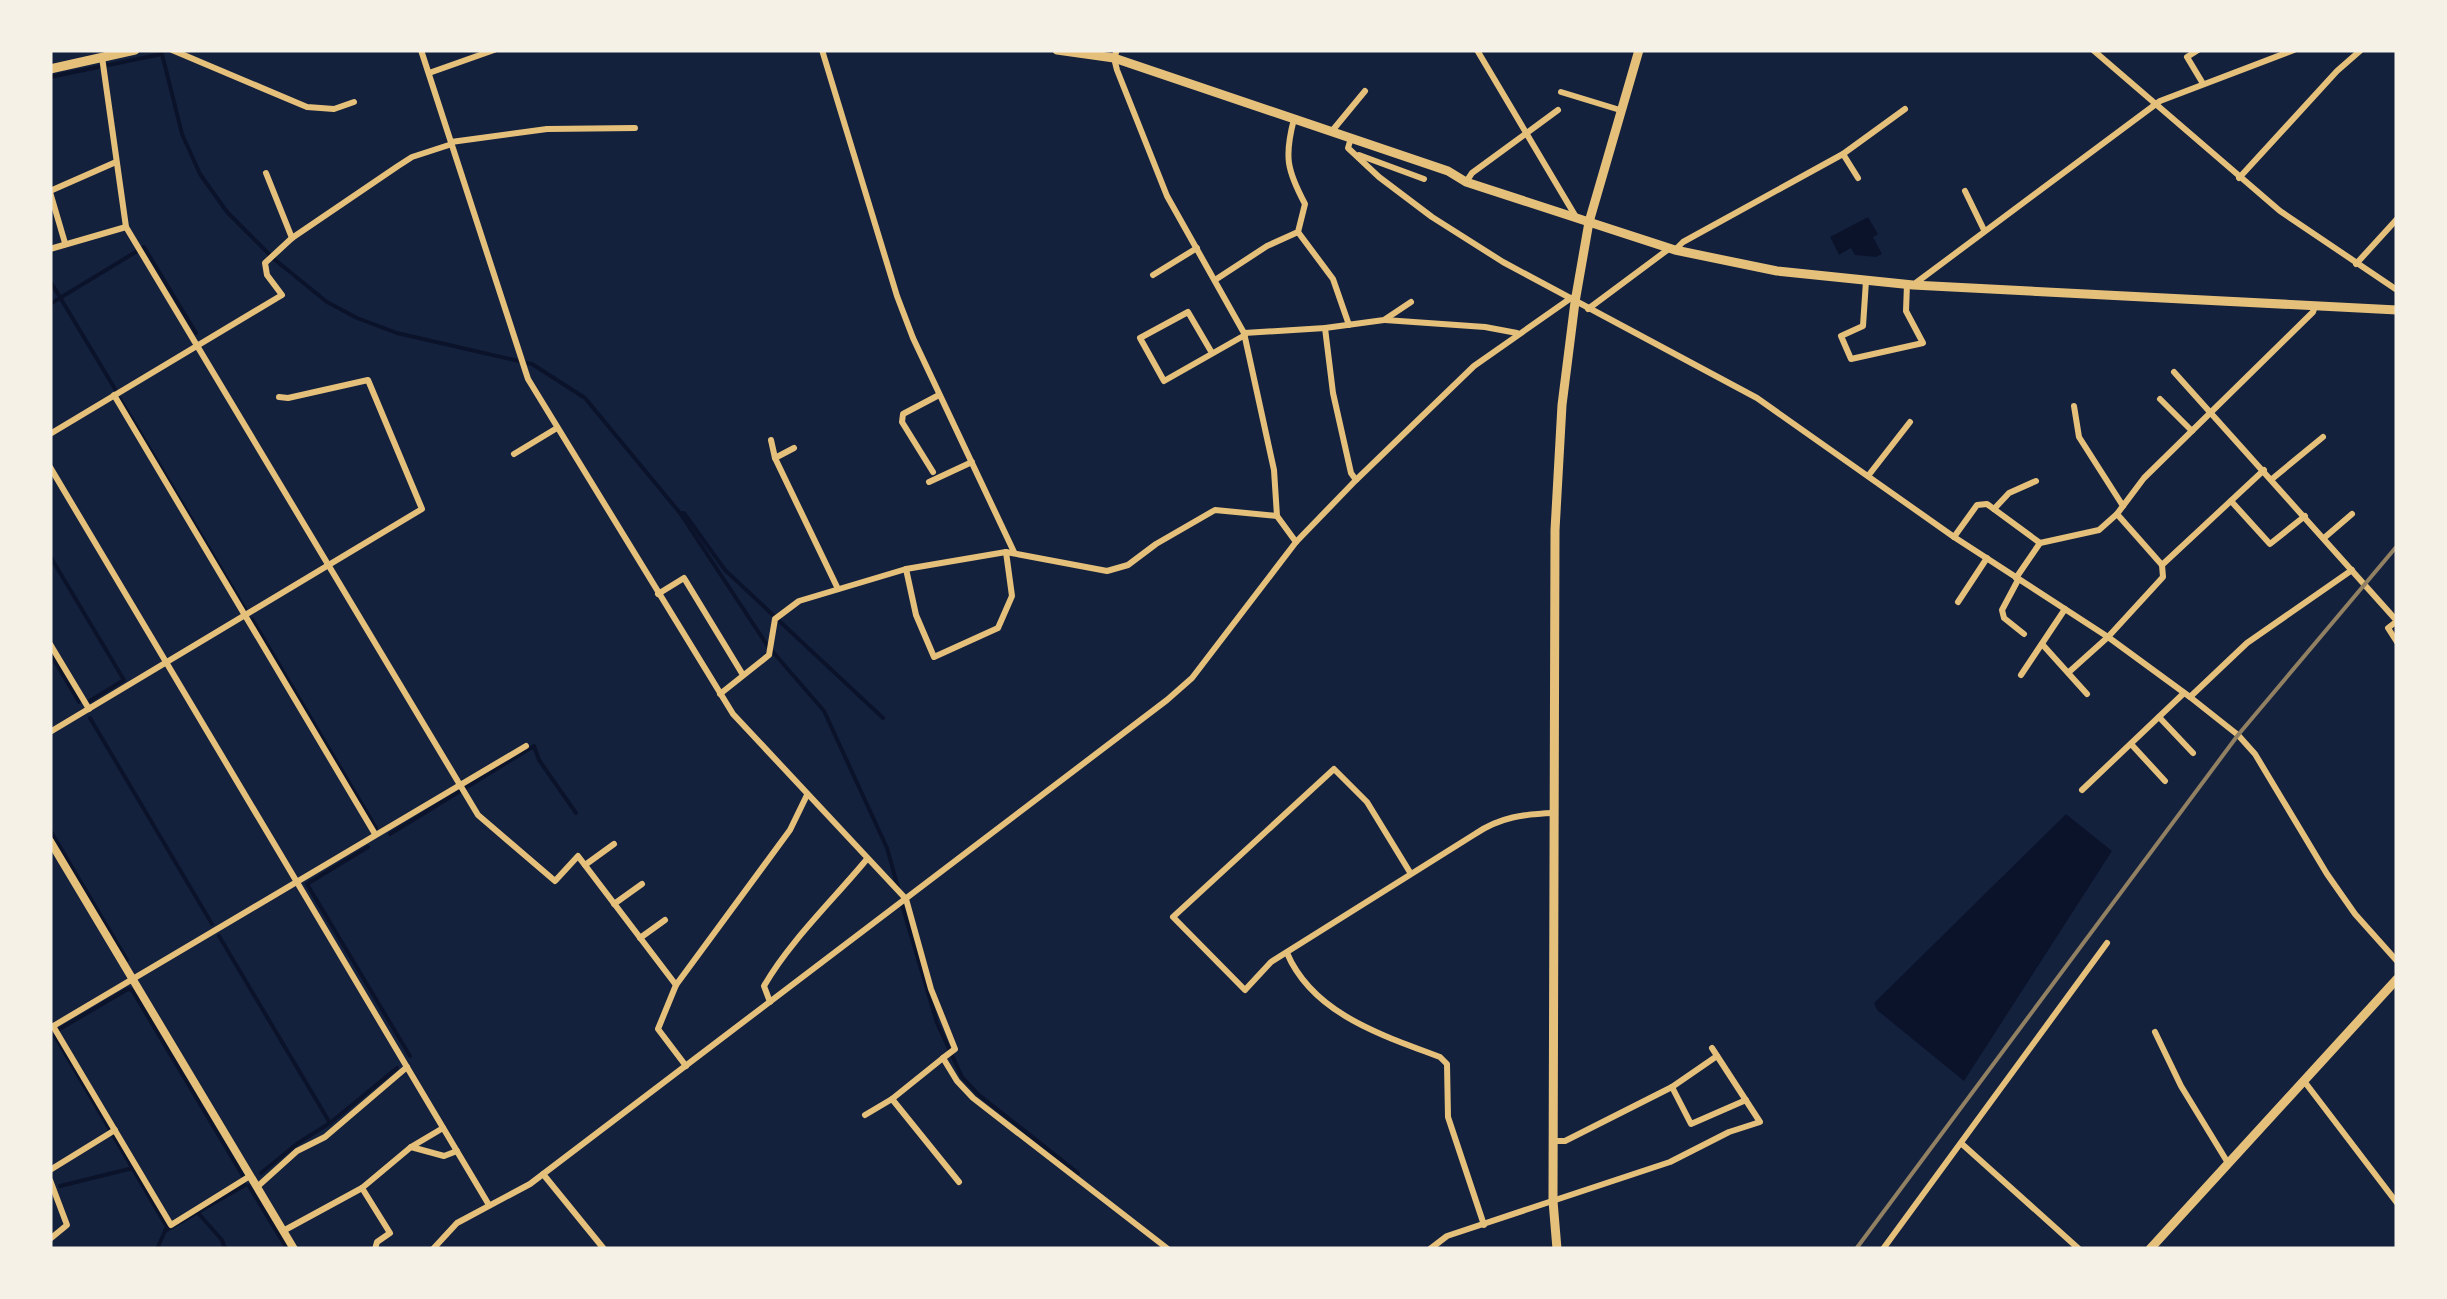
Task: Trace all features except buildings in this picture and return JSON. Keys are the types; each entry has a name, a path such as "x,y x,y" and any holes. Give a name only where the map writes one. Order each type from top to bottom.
{"main road":[{"path":"50,69 94,55 135,50"},
{"path":"1057,50 1115,54 1448,171 1466,182 1673,249 1777,272 1910,284 2397,310"},
{"path":"1557,1249 1553,1201 1556,530 1562,400 1573,300 1589,222 1639,50"},
{"path":"2150,1249 2397,979"}],"street":[{"path":"172,50 307,108 334,108 354,102"},
{"path":"421,50 528,379 733,714 906,899 930,989 955,1049 866,1115"},
{"path":"429,72 494,50"},
{"path":"822,50 897,296 1011,552 1012,596 998,628 934,658 916,615 906,569"},
{"path":"1478,50 1577,218"},
{"path":"2093,50 2239,178 2397,290"},
{"path":"2198,50 2187,57 2202,82"},
{"path":"1866,281 1863,326 1840,336 1851,359 1923,344 1906,311 1910,284 2155,105 2202,82 2294,50"},
{"path":"2239,178 2361,50"},
{"path":"1115,54 1168,196 1244,334 1274,470 1277,516 1296,542"},
{"path":"94,55 126,227 478,815 555,882 578,856 676,985"},
{"path":"1332,131 1365,91"},
{"path":"1561,92 1620,110"},
{"path":"1588,308 1683,242 1843,154 1905,109"},
{"path":"1466,182 1472,173 1558,110"},
{"path":"1294,119 1286,147 1288,169 1305,204 1298,232"},
{"path":"50,434 282,294 267,275 265,263 292,238 412,157 451,143 546,128 635,128"},
{"path":"1351,138 1348,148 1354,154 1432,217 1503,262 1757,398 2188,695 2238,735 2255,754 2327,874 2355,914 2397,961"},
{"path":"1354,154 1424,179"},
{"path":"1843,154 1858,178"},
{"path":"65,244 50,192 116,162"},
{"path":"266,173 292,238"},
{"path":"1965,191 1984,231"},
{"path":"2356,264 2397,219"},
{"path":"50,249 126,227"},
{"path":"1215,280 1298,232"},
{"path":"1298,232 1333,279 1349,325"},
{"path":"1153,275 1197,248"},
{"path":"432,1249 457,1223 543,1174 1192,678 1296,542 1356,480 1474,366 1518,333 1573,300"},
{"path":"1384,320 1411,302"},
{"path":"2024,634 2004,618 2002,610 2040,542 2098,530 2117,514 2144,478 2315,306"},
{"path":"1212,353 1188,312 1140,338 1164,380 1212,353 1244,334 1384,320 1518,333"},
{"path":"1324,328 1333,393 1351,474 1356,480"},
{"path":"2174,372 2397,621 2388,628 2397,642"},
{"path":"50,732 422,509 368,380 279,397"},
{"path":"932,472 902,422 904,414 939,394"},
{"path":"114,395 375,834"},
{"path":"2160,399 2192,430"},
{"path":"2074,406 2078,437 2123,506"},
{"path":"1868,476 1910,422"},
{"path":"514,454 557,428"},
{"path":"2272,479 2323,437"},
{"path":"771,440 775,458 838,590"},
{"path":"775,458 794,448"},
{"path":"929,482 972,462"},
{"path":"50,467 489,1205"},
{"path":"2162,565 2264,470"},
{"path":"1994,509 2008,492 2036,482"},
{"path":"2231,501 2270,544 2305,516"},
{"path":"1954,536 1977,505 1987,504 2040,542"},
{"path":"720,694 768,655 775,618 800,601 906,569 1011,552 1107,571 1128,565 1215,510 1277,516"},
{"path":"2068,672 2108,637 2164,577 2162,565 2117,514"},
{"path":"2324,538 2352,514"},
{"path":"1958,602 1987,558"},
{"path":"2082,790 2159,717 2247,643 2352,570"},
{"path":"658,594 684,578 743,675"},
{"path":"2021,676 2065,609"},
{"path":"50,644 89,709"},
{"path":"2042,644 2088,694"},
{"path":"2159,717 2193,753"},
{"path":"2130,744 2165,781"},
{"path":"250,1176 171,1225 52,1027 526,746"},
{"path":"1411,874 1367,802 1334,770 1172,917 1246,990 1271,962 1411,874 1487,826 1522,814 1555,813"},
{"path":"686,1066 658,1029 676,985 790,830 807,794"},
{"path":"50,841 294,1249"},
{"path":"585,865 614,844"},
{"path":"770,1002 764,986 780,959 867,859"},
{"path":"614,904 642,884"},
{"path":"640,938 665,920"},
{"path":"1883,1249 2107,943"},
{"path":"1287,952 1308,987 1330,1006 1371,1031 1440,1057 1447,1064 1448,1117 1484,1224"},
{"path":"2155,1032 2181,1086 2228,1164"},
{"path":"1430,1249 1446,1236 1670,1162 1729,1132 1760,1122 1712,1048"},
{"path":"1554,1141 1565,1142 1672,1086 1717,1056"},
{"path":"943,1058 973,1098 1168,1249"},
{"path":"256,1186 297,1151 325,1137 407,1067"},
{"path":"2304,1081 2397,1203"},
{"path":"1672,1086 1691,1124 1746,1100"},
{"path":"892,1099 959,1182"},
{"path":"283,1231 362,1188 412,1147 444,1128"},
{"path":"50,1170 115,1130"},
{"path":"1962,1144 2079,1249"},
{"path":"412,1147 444,1156 457,1151"},
{"path":"543,1174 604,1249"},
{"path":"50,1180 68,1225 50,1240"},
{"path":"362,1188 390,1233 377,1242 375,1249"}],"water":[{"path":"1868,217 1878,234 1873,237 1882,254 1855,255 1851,248 1839,255 1830,237"},
{"path":"2066,814 2112,851 1964,1081 1877,1010 1874,1003"}],"waterway":[{"path":"50,77 162,54 182,134 200,174 227,212 274,259 327,302 357,318 397,333 532,364 585,398 680,513 767,645 824,711 887,848 899,891"},
{"path":"50,304 144,247 196,333"},
{"path":"50,281 60,297"},
{"path":"61,299 115,389"},
{"path":"120,399 245,609"},
{"path":"680,513 684,513 725,570 883,718"},
{"path":"50,556 124,680 88,702"},
{"path":"252,619 376,828"},
{"path":"50,653 79,702"},
{"path":"90,718 212,924"},
{"path":"390,834 534,746 539,760 576,813"},
{"path":"50,830 127,960"},
{"path":"368,847 307,884 410,1056"},
{"path":"902,905 937,1023 962,1077 979,1095 1078,1173"},
{"path":"219,936 330,1123"},
{"path":"58,1030 132,990 243,1176"},
{"path":"55,1036 110,1130"},
{"path":"261,1173 397,1068"},
{"path":"113,1135 167,1227 165,1231"},
{"path":"60,1186 133,1168"},
{"path":"157,1249 165,1231 245,1185"},
{"path":"249,1186 284,1249"},
{"path":"198,1213 225,1249"}],"railway":[{"path":"1856,1249 2238,735 2397,546"}]}
